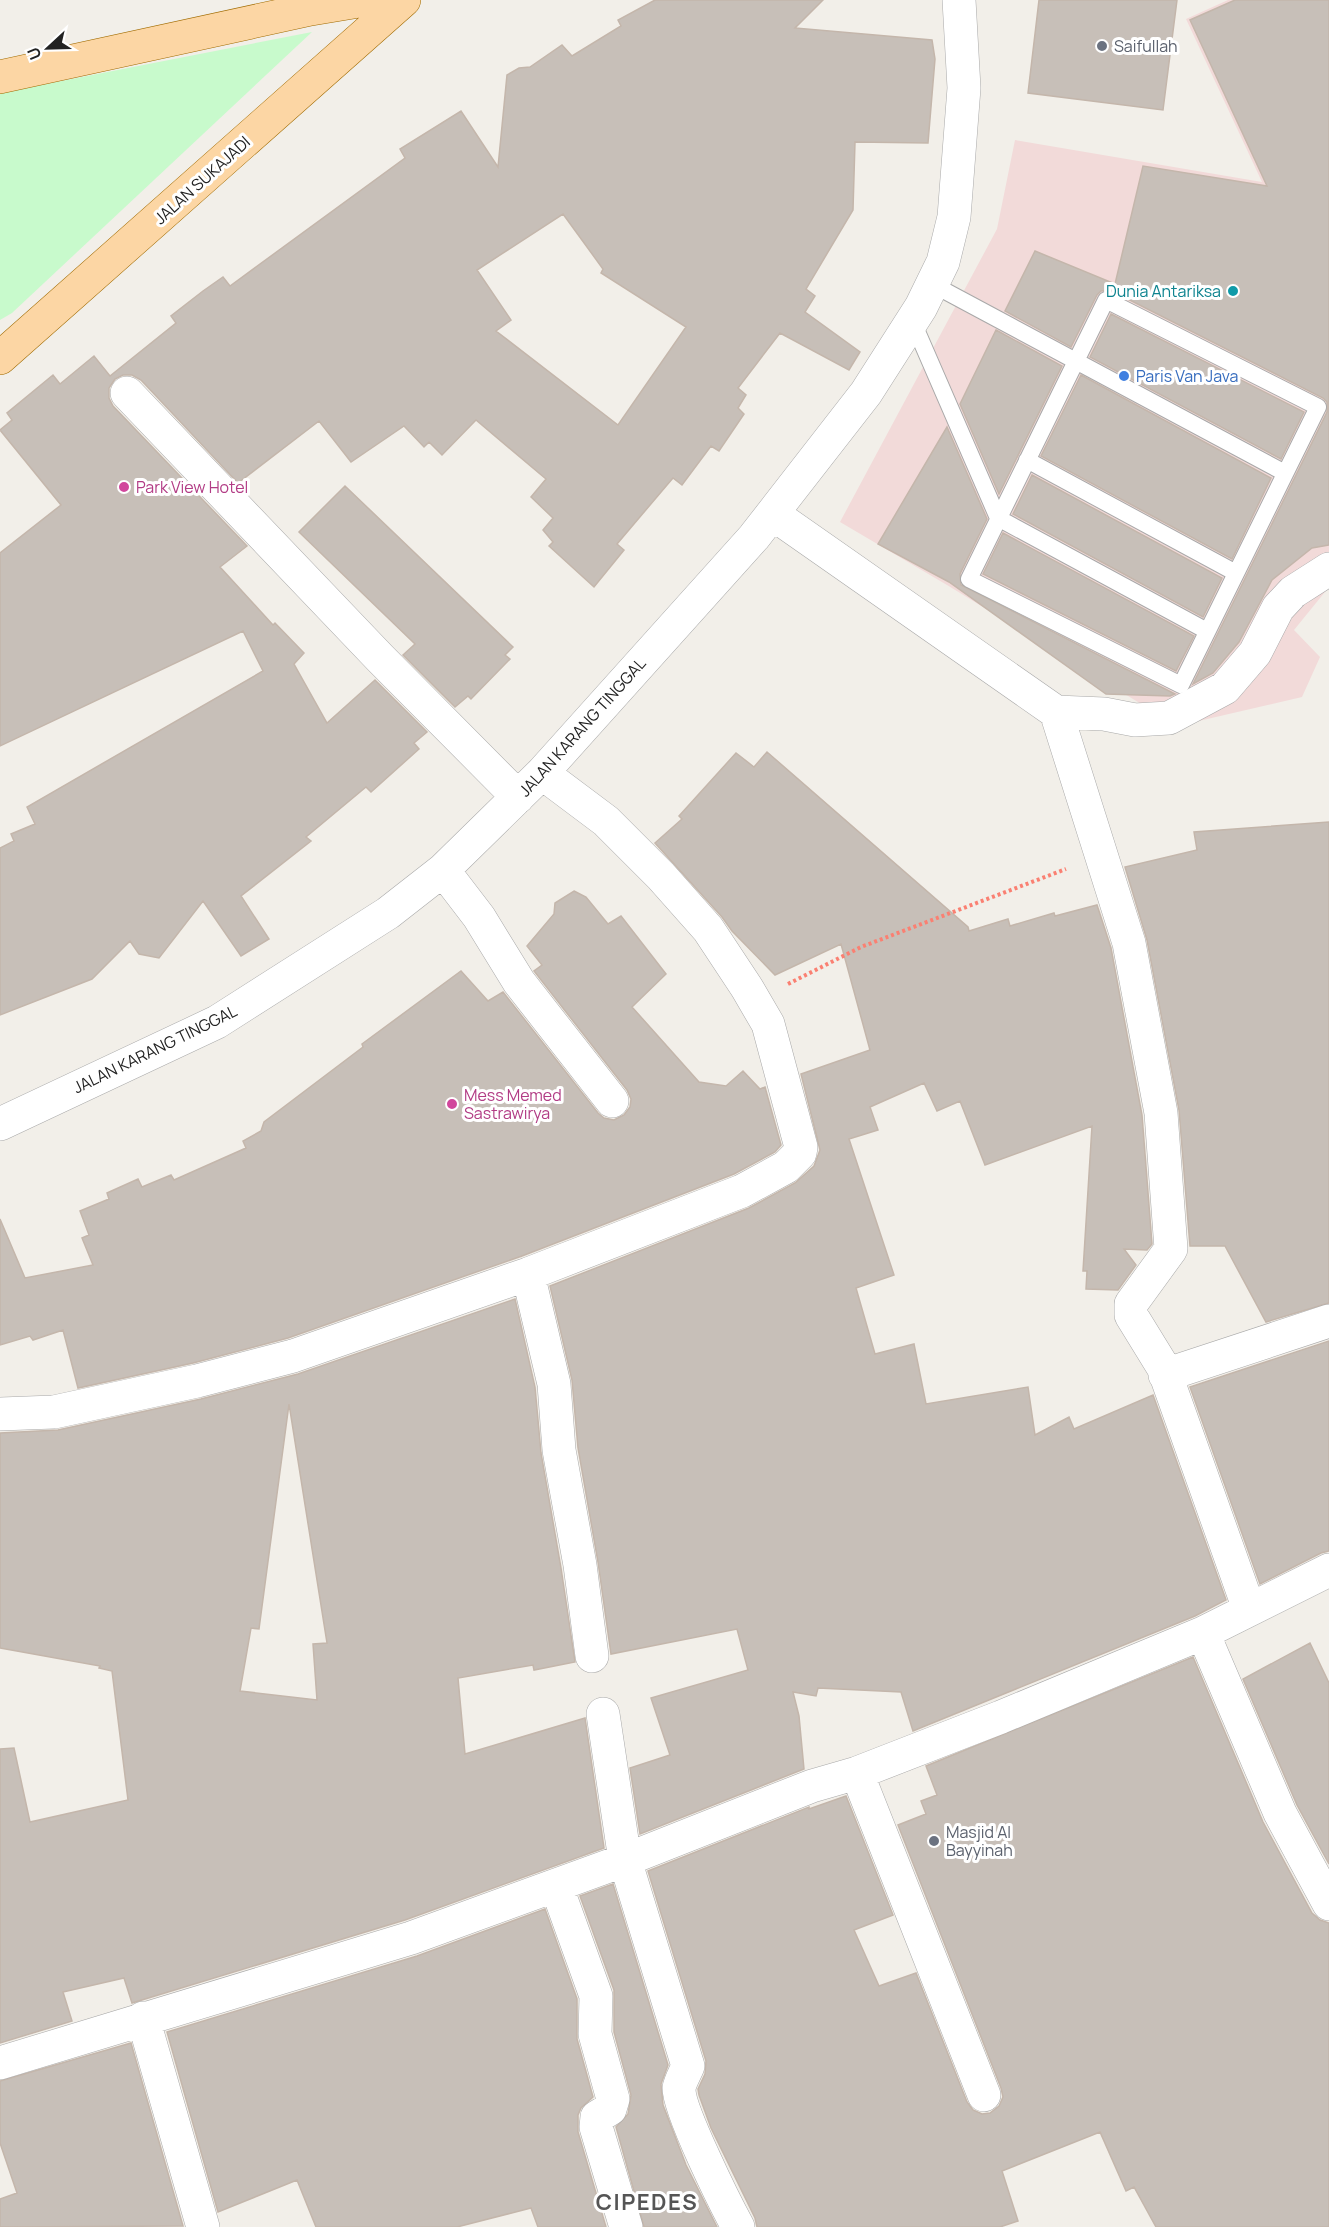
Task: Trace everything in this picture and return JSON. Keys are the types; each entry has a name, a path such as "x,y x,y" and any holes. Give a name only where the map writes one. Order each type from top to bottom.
{"main road":[{"path":"0,77 311,9 365,0"},
{"name":"JALAN SUKAJADI","path":"0,358 404,0"}],"street":[{"name":"JALAN KARANG TINGGAL","path":"938,0 960,141"},
{"name":"JALAN KARANG TINGGAL","path":"0,1124 217,1022 388,913 443,870 518,797 754,537 866,393 912,320 943,262 954,217 964,88 959,0"},
{"path":"127,393 380,658 518,797"},
{"path":"773,514 1056,712 1104,714 1135,720 1169,718 1225,688 1255,653 1278,608 1293,592 1329,569"},
{"path":"1056,712 1129,943 1161,1113 1171,1249 1131,1304 1131,1315 1163,1367 1249,1609"},
{"path":"0,1414 54,1412 208,1378 293,1356 528,1274 742,1191 786,1167 800,1153 801,1147 768,1024 708,929 661,876 606,821 542,772"},
{"path":"443,870 479,917 519,982 612,1101"},
{"path":"528,1274 554,1384 559,1450 580,1565 592,1656"},
{"path":"1166,1375 1329,1321"},
{"path":"0,2063 411,1938 625,1860 812,1786 857,1773 1001,1717 1203,1633 1329,1570"},
{"path":"1203,1633 1280,1813 1329,1904"},
{"path":"603,1714 625,1860 688,2066 679,2089 685,2114 725,2205 738,2227"},
{"path":"857,1773 984,2095"},
{"path":"556,1885 596,1996 595,2034 613,2099 610,2109 597,2117 596,2127 626,2227"},
{"path":"143,2018 203,2227"}],"lane":[{"path":"932,284 1285,473"},
{"path":"1107,300 1318,407 1180,685 969,579 1027,460 1107,300"},
{"path":"912,320 998,519 1207,631"},
{"path":"1027,460 1236,573"}],"path":[{"path":"755,1001 861,947 1102,856"}],"shaded area":[{"name":"Paris Van Java","path":"1228,0 1329,0 1329,587 1294,630 1320,657 1302,697 1177,726 840,522 997,229 1015,140 1262,182 1186,19"}],"green space":[{"path":"312,32 12,313 0,320 0,93"}],"building":[{"path":"655,0 823,0 795,28 932,40 935,59 928,143 855,142 853,210 806,289 815,296 805,312 860,352 849,370 780,333 738,388 746,395 738,408 744,414 719,451 711,446 682,485 673,478 617,544 624,550 594,587 549,546 553,542 543,530 553,518 531,497 546,479 476,420 442,455 429,442 424,447 404,426 351,462 319,421 238,483 141,380 132,375 123,375 115,379 109,388 109,398 113,406 247,546 220,567 273,625 275,623 304,653 294,664 327,723 375,680 427,732 414,743 419,749 371,792 366,787 306,837 311,841 241,896 269,939 241,956 203,901 159,958 139,954 130,941 92,979 0,1015 0,848 14,841 11,834 35,824 27,807 263,671 243,631 0,746 0,553 61,505 0,430 12,420 7,413 53,375 60,384 94,356 110,376 176,323 171,316 203,291 223,277 230,286 405,158 400,149 461,111 498,167 507,75 519,68 530,67 562,45 572,56 621,26 618,20","holes":["563,214 603,269 601,273 686,327 618,425 496,331 511,320 477,270"]},
{"name":"Saifullah","path":"1039,0 1177,0 1163,110 1028,93"},
{"path":"1235,0 1329,0 1329,545 1312,548 1272,580 1239,642 1213,673 1193,684 1327,412 1327,402 1110,290 1101,291 1097,295 1071,347 1005,311 1035,251 1115,284 1143,166 1267,186 1190,20"},
{"path":"1111,314 1304,412 1281,459 1090,357"},
{"path":"996,330 1062,366 999,494 960,404"},
{"path":"1081,375 1271,478 1232,559 1041,456"},
{"path":"947,427 987,519 960,574 961,585 1175,694 1170,696 1106,694 949,582 878,544"},
{"path":"1032,475 1222,578 1203,617 1013,514"},
{"path":"345,486 513,647 505,655 510,659 471,699 468,696 455,707 403,655 415,644 299,532"},
{"path":"1003,533 1194,636 1176,671 983,574"},
{"path":"767,752 968,927 969,931 1008,919 1010,926 1054,913 1055,916 1097,905 1111,948 1142,1115 1152,1244 1147,1250 1124,1249 1136,1265 1118,1290 1086,1289 1087,1271 1083,1271 1092,1126 985,1165 960,1101 937,1111 924,1083 870,1107 878,1130 849,1139 894,1275 856,1288 875,1354 914,1344 926,1404 1028,1387 1035,1435 1069,1417 1074,1429 1153,1395 1226,1600 1195,1616 913,1731 901,1692 818,1688 816,1696 793,1692 799,1716 804,1769 640,1834 630,1768 670,1755 651,1698 748,1670 737,1629 611,1654 578,1448 572,1380 550,1286 749,1208 795,1183 814,1166 820,1150 801,1074 870,1050 841,944 775,975 732,931 655,843 682,819 679,816 736,753 754,767"},
{"path":"1329,822 1329,1303 1266,1322 1225,1246 1190,1246 1179,1110 1147,940 1125,867 1197,850 1194,832"},
{"path":"574,891 586,897 608,924 621,916 666,974 632,1007 699,1082 726,1086 743,1071 760,1089 765,1087 781,1145 775,1152 734,1174 522,1256 288,1338 193,1363 78,1388 63,1330 33,1340 30,1336 0,1345 0,1219 25,1278 93,1265 82,1238 89,1235 80,1211 109,1199 107,1193 138,1179 142,1187 171,1175 174,1180 246,1148 243,1141 261,1131 264,1122 363,1047 362,1044 461,971 488,1001 503,992 598,1113 604,1118 614,1120 624,1115 630,1107 631,1099 627,1090 534,971 542,965 527,946 554,914 555,903"},
{"path":"515,1299 535,1387 541,1453 575,1662 534,1670 533,1665 458,1678 465,1754 585,1718 604,1848 405,1920 132,2003 124,1978 63,1992 72,2021 0,2043 0,1749 14,1748 30,1822 128,1800 112,1671 99,1668 100,1666 0,1648 0,1433 58,1430 201,1399 298,1374","holes":["289,1404 327,1643 313,1644 317,1700 240,1691 251,1628 259,1629"]},
{"path":"1329,1341 1329,1551 1260,1584 1190,1387"},
{"path":"1310,1643 1329,1683 1329,1864 1297,1805 1243,1679"},
{"path":"1193,1657 1263,1822 1312,1913 1320,1920 1329,1923 1329,2227 1156,2227 1134,2187 1126,2191 1100,2132 1002,2171 1018,2221 1000,2227 757,2227 755,2218 711,2128 699,2095 698,2089 705,2074 706,2061 648,1871 809,1807 809,1809 846,1796 893,1915 854,1930 879,1986 916,1973 967,2102 973,2110 982,2114 990,2113 999,2106 1003,2097 1001,2088 898,1825 926,1814 921,1801 937,1795 926,1766"},
{"path":"613,1884 668,2065 661,2084 663,2105 686,2165 717,2227 644,2227 616,2127 628,2114 631,2095 614,2032 614,1990 580,1896"},
{"path":"545,1909 577,1999 577,2039 593,2097 581,2108 578,2115 578,2132 606,2227 538,2227 531,2208 457,2227 316,2227 297,2180 218,2212 167,2032 417,1956"},
{"path":"131,2043 183,2226 0,2227 0,2199 17,2193 0,2143 0,2081"}],"place":[{"name":"Saifullah","path":"1102,46"},
{"name":"Dunia Antariksa","path":"1233,291"},
{"name":"Paris Van Java","path":"1124,376"},
{"name":"Park View Hotel","path":"124,487"},
{"name":"Mess Memed Sastrawirya","path":"452,1104"},
{"name":"Masjid Al Bayyinah","path":"934,1841"}],"district":[{"name":"CIPEDES","path":"647,2202"}]}
